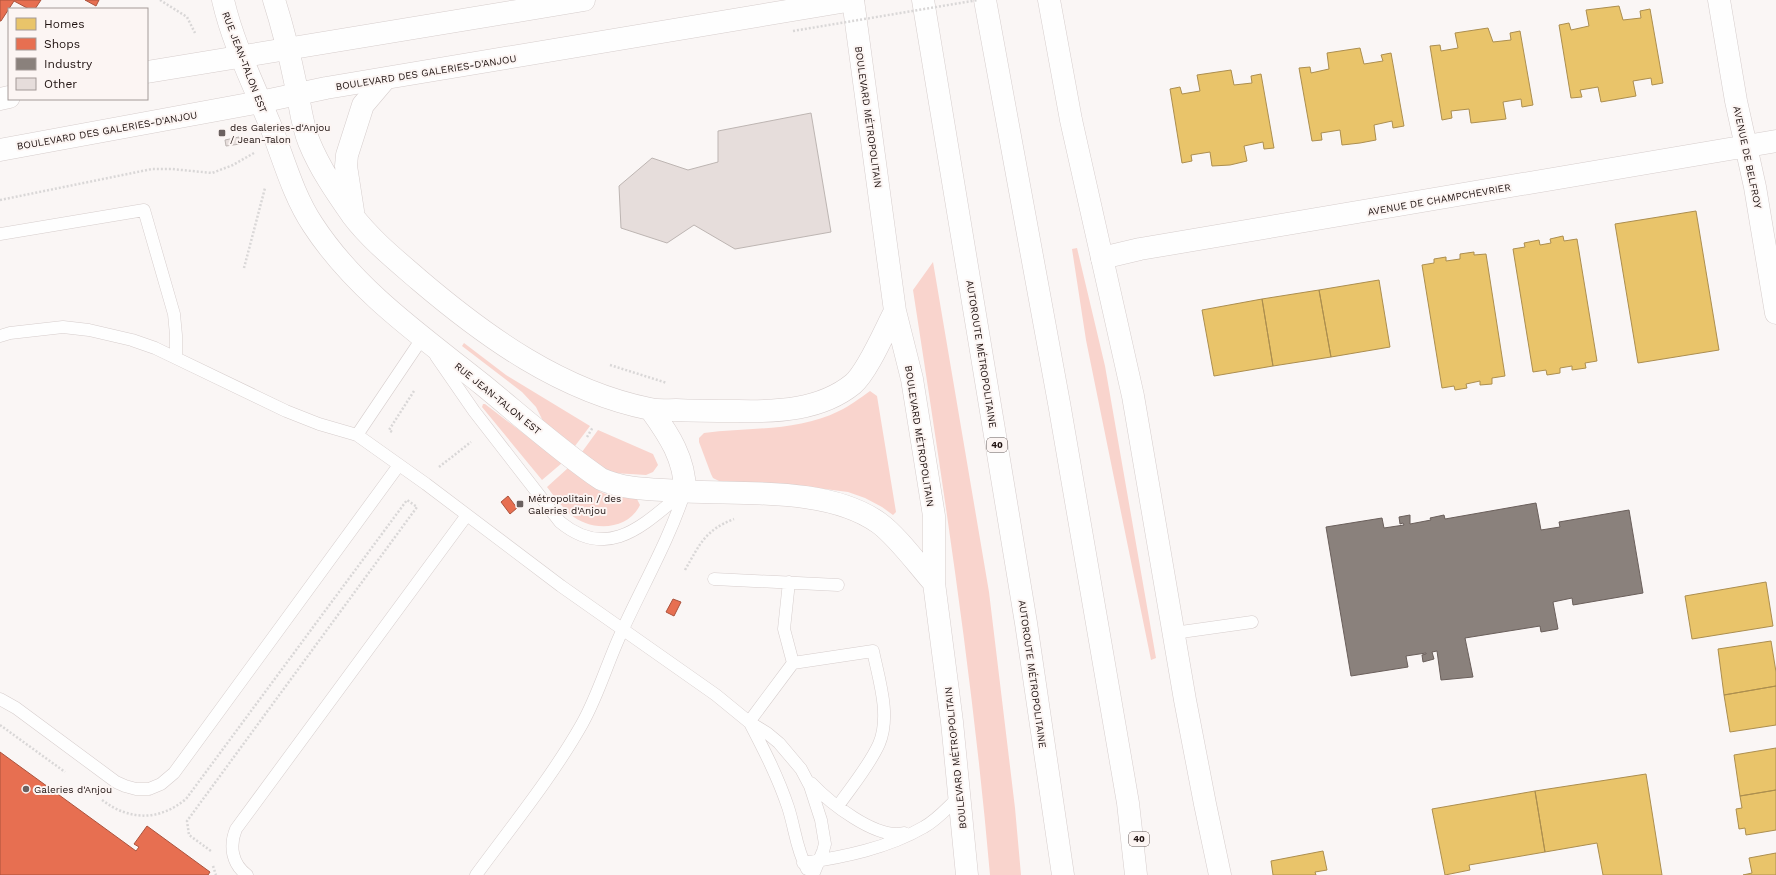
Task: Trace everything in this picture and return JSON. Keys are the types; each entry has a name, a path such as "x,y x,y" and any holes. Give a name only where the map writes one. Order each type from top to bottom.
{"main road":[{"name":"RUE JEAN-TALON EST","path":"223,0 227,18 241,56 293,189 313,225 337,258 352,274 369,291 423,337 601,479 618,485 685,491 784,495 849,507 880,524 934,583"},
{"path":"274,0 288,49 309,142 324,174 354,217 385,250 430,289 490,336 565,381 602,396 651,410 774,411 810,405 837,395 860,377 895,311"},
{"path":"148,72 584,0"},
{"name":"BOULEVARD DES GALERIES-D'ANJOU","path":"0,150 298,95 326,88 792,21 853,0"},
{"name":"BOULEVARD MÉTROPOLITAIN","path":"853,0 895,311 912,379 934,516 934,583 952,722 967,875"},
{"name":"AUTOROUTE MÉTROPOLITAINE","path":"923,0 1026,623 1063,875"},
{"path":"985,0 1061,411 1128,803 1136,875"},
{"path":"1049,0 1062,77 1133,396 1200,782 1220,875"},
{"name":"AVENUE DE BELFROY","path":"1719,0 1736,101 1755,187 1776,313"},
{"path":"354,217 346,166 347,155 363,105 385,79"},
{"name":"AVENUE DE CHAMPCHEVRIER","path":"1102,258 1140,249 1776,142"},
{"path":"651,410 672,440 677,450 685,481 685,491"},
{"name":"40","path":"1128,803 1149,875"},
{"path":"1058,842 1058,875"}],"lane":[{"path":"0,234 144,210 174,314 176,358"},
{"path":"0,336 10,333 63,327 89,330 132,340 155,348 286,411 319,424 357,435 400,465 561,586 716,695 749,722 767,733 779,743 801,770 816,802 825,837 820,861 813,875"},
{"path":"357,435 423,337 474,411 560,522 574,532 592,538 623,536 637,529 685,491"},
{"path":"0,699 16,708 116,782 136,789 149,789 161,784 178,766 400,465"},
{"path":"476,875 554,769 571,742 592,703 622,630 677,516 685,491"},
{"path":"247,875 238,866 234,858 232,839 236,829 467,515"},
{"path":"714,579 838,585"},
{"path":"789,582 784,630 793,664"},
{"path":"1174,633 1252,622"},
{"path":"749,722 793,664 873,651 883,705 882,735 873,756 838,806"},
{"path":"749,722 778,781 789,808 798,848 803,863 810,875"},
{"path":"805,777 824,796 878,831 888,834 899,834 924,827"},
{"path":"803,863 841,858 884,845 924,827 959,797"}],"path":[{"path":"160,0 187,17 195,33"},
{"path":"792,21 978,0"},
{"path":"0,200 152,169 172,168 212,174 233,165 256,152"},
{"path":"244,268 267,183"},
{"path":"396,435 389,430 418,385"},
{"path":"433,462 438,468 476,438"},
{"path":"212,858 211,850 189,835 187,821 417,507 412,503"},
{"path":"685,570 707,533 723,523 740,517"},
{"path":"213,864 216,875"}],"shaded area":[{"path":"1077,248 1105,366 1156,658 1151,660 1086,340 1072,249"},
{"path":"933,262 989,592 1015,808 1021,875 990,875 966,655 913,290"},
{"path":"464,343 506,375 590,426 575,446 543,421 536,407 522,392 462,346"},
{"path":"870,391 877,396 896,512 893,515 865,498 848,492 719,481 713,478 699,442 699,438 704,433 790,426 823,418 843,409"},
{"path":"483,404 562,463 542,480 482,407"},
{"path":"598,430 653,454 658,465 653,472 646,475 614,473 605,469 582,452"},
{"path":"568,468 601,492 608,495 634,497 640,505 634,514 627,520 618,524 598,526 578,520 564,508 547,487"}],"building: Homes":[{"path":"1619,6 1623,20 1641,18 1640,11 1650,9 1663,83 1652,85 1651,78 1633,81 1636,96 1601,102 1598,87 1580,90 1582,97 1571,98 1559,25 1569,23 1571,30 1589,26 1586,10"},
{"path":"1488,28 1493,42 1511,40 1510,33 1520,31 1533,105 1522,107 1521,99 1503,102 1506,119 1471,123 1469,109 1451,111 1452,118 1442,120 1430,46 1440,45 1441,51 1458,48 1455,33"},
{"path":"1360,48 1364,64 1383,61 1381,55 1391,53 1404,126 1393,128 1392,121 1374,125 1376,140 1360,143 1342,145 1340,130 1321,133 1322,140 1312,141 1299,68 1310,67 1311,73 1329,69 1327,53"},
{"path":"1231,70 1234,85 1252,83 1251,76 1261,74 1274,148 1264,149 1263,142 1244,146 1247,161 1230,165 1212,166 1210,152 1191,155 1192,161 1182,163 1170,89 1180,87 1182,94 1200,91 1197,75"},
{"path":"1696,211 1719,350 1638,363 1615,224"},
{"path":"1563,236 1564,241 1577,239 1597,361 1585,363 1586,368 1572,370 1572,366 1560,368 1560,373 1547,375 1546,370 1533,372 1513,249 1525,247 1524,243 1539,240 1540,245 1551,243 1550,239"},
{"path":"1474,252 1474,255 1486,254 1505,376 1492,378 1492,384 1480,385 1480,381 1466,384 1467,388 1455,390 1454,386 1442,388 1422,265 1434,263 1434,259 1446,257 1446,261 1460,259 1460,254"},
{"path":"1379,280 1390,347 1331,357 1319,290"},
{"path":"1319,290 1331,357 1273,366 1262,299"},
{"path":"1262,299 1273,366 1214,376 1202,310"},
{"path":"1766,582 1773,626 1692,639 1685,596"},
{"path":"1771,641 1776,672 1776,686 1724,695 1718,649"},
{"path":"1776,686 1776,725 1730,732 1724,695"},
{"path":"1776,748 1776,790 1740,796 1734,755"},
{"path":"1646,774 1662,875 1603,875 1597,843 1545,852 1535,791"},
{"path":"1776,790 1776,830 1746,835 1745,828 1739,829 1736,809 1742,808 1740,796"},
{"path":"1535,791 1545,852 1469,865 1470,870 1445,875 1432,809"},
{"path":"1323,851 1327,870 1315,872 1316,875 1273,875 1271,861"},
{"path":"1776,853 1776,875 1743,875 1752,873 1749,858"}],"building: Shops":[{"path":"0,0 41,0 36,8 27,8 14,1 0,21"},
{"path":"85,0 99,0 96,6"},
{"path":"508,496 517,508 510,514 501,502"},
{"path":"673,599 681,602 674,616 666,612"},
{"name":"Galeries d'Anjou","path":"0,752 136,851 139,847 134,844 147,826 210,872 208,875 0,875"}],"building: Industry":[{"path":"1536,503 1541,530 1560,527 1559,522 1629,510 1643,593 1573,605 1572,598 1553,602 1558,629 1541,632 1540,626 1465,638 1473,677 1441,680 1437,651 1432,652 1434,659 1423,662 1422,655 1426,653 1406,656 1408,667 1351,676 1326,527 1382,518 1384,528 1404,525 1403,523 1400,524 1399,517 1410,515 1410,524 1431,520 1430,518 1444,515 1445,519"}],"building: Other":[{"path":"811,113 831,232 735,249 694,225 667,243 621,228 619,186 652,158 688,170 718,162 718,131"},
{"path":"239,137 240,144 226,146 225,140"}],"place":[{"name":"des Galeries-d'Anjou / Jean-Talon","path":"222,133"},
{"name":"Métropolitain / des Galeries d'Anjou","path":"520,504"},
{"name":"Galeries d'Anjou","path":"26,789"}]}
